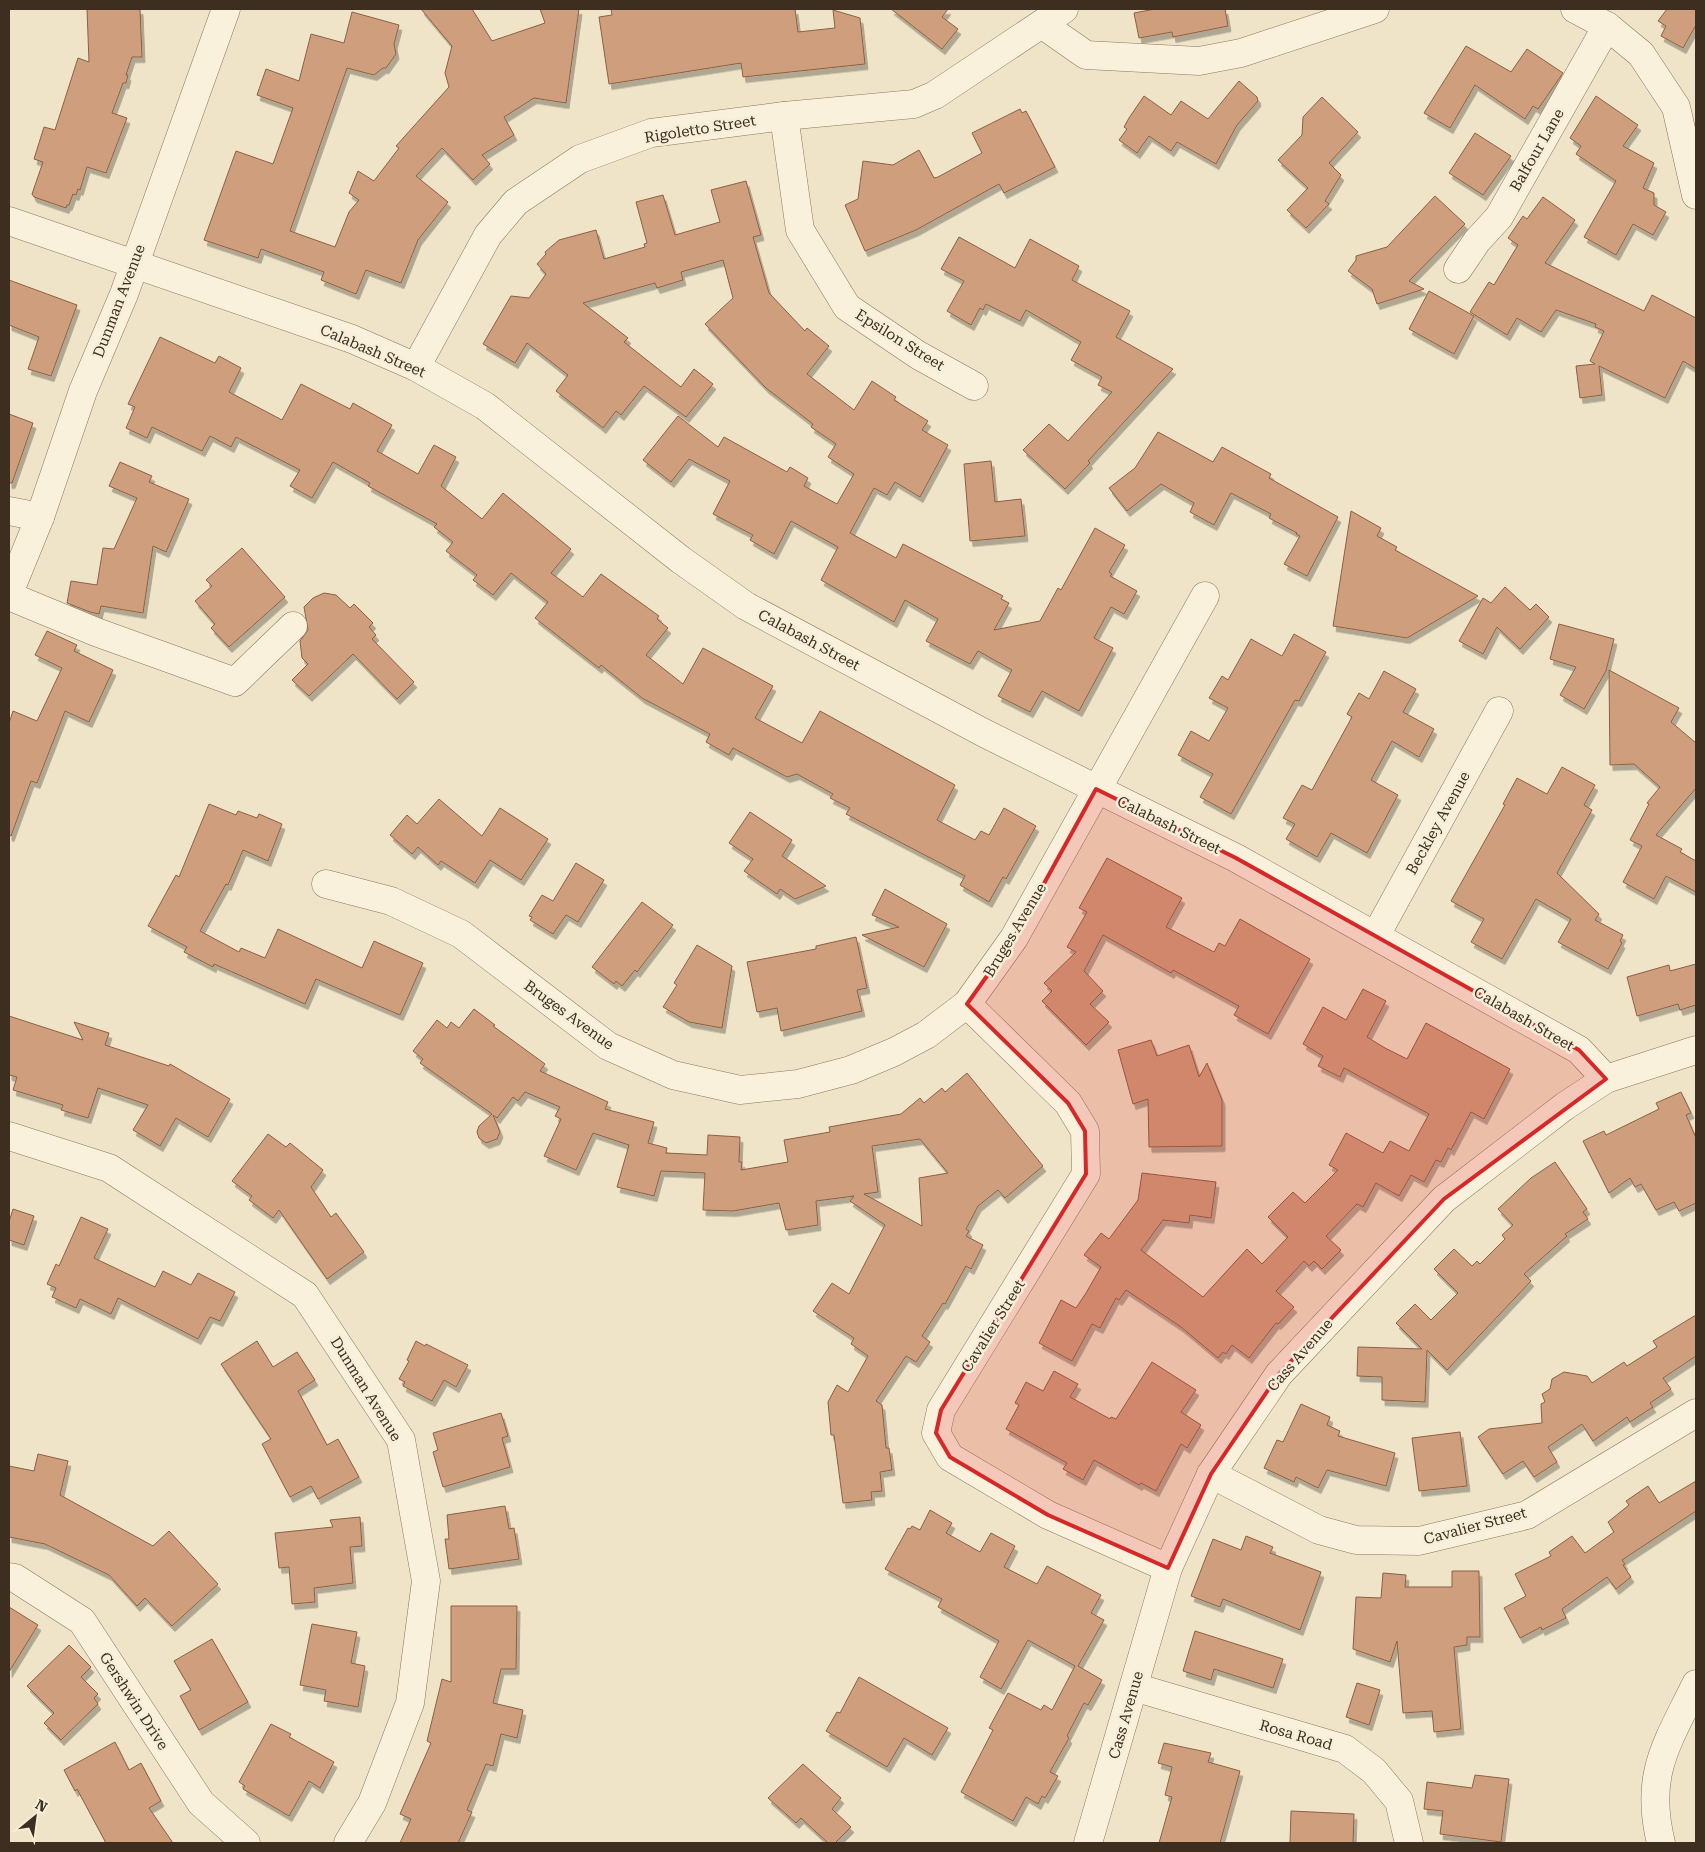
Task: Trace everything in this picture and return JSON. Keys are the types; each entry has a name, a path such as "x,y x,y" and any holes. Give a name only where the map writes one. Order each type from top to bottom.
{"street":[{"name":"Dunman Avenue","path":"9,594 40,517 83,391 135,264 226,9"},
{"path":"1054,17 1086,55 1199,61 1241,53 1376,9"},
{"path":"1574,9 1607,26 1641,54 1676,107 1696,195"},
{"name":"Rigoletto Street","path":"416,367 488,235 516,202 580,159 652,133 784,116 914,104 935,95 1054,17"},
{"name":"Balfour Lane","path":"1458,269 1477,241 1499,217 1607,26"},
{"name":"Epsilon Street","path":"784,116 800,230 847,307 918,354 974,386"},
{"name":"Calabash Street","path":"9,221 352,339 416,367 485,406 681,560 746,606 984,733 1236,858 1579,1050 1606,1079"},
{"path":"9,511 40,517"},
{"path":"9,594 96,632 235,682 293,626"},
{"name":"Bruges Avenue","path":"326,884 391,901 461,934 608,1046 673,1075 740,1090 798,1084 851,1070 894,1052 926,1035 967,1004 1014,938 1205,596"},
{"name":"Beckley Avenue","path":"1376,935 1499,711"},
{"name":"Cavalier Street","path":"967,1004 1068,1103 1085,1131 1086,1174 941,1410 936,1433 950,1457 1048,1515 1168,1568"},
{"name":"Cass Avenue","path":"1088,1843 1168,1568 1211,1474 1279,1374 1444,1199 1565,1106 1606,1079 1696,1050"},
{"name":"Dunman Avenue","path":"9,1136 109,1168 305,1295 401,1440 426,1581 410,1703 372,1803 348,1843"},
{"name":"Cavalier Street","path":"1211,1474 1319,1530 1356,1540 1419,1541 1527,1514 1696,1413"},
{"name":"Gershwin Drive","path":"9,1577 15,1578 82,1621 201,1803 246,1843"},
{"path":"1661,1843 1656,1824 1654,1791 1662,1753 1696,1684"},
{"name":"Rosa Road","path":"1134,1687 1345,1749 1374,1771 1399,1801 1409,1843"}],"highlighted area":[{"path":"1096,789 1236,858 1579,1050 1606,1079 1444,1199 1279,1374 1211,1474 1168,1568 1048,1515 950,1457 936,1433 941,1410 1086,1174 1085,1131 1068,1103 967,1004 1014,938"}],"building":[{"path":"87,9 140,9 142,57 132,57 126,75 128,75 126,83 123,83 112,113 127,118 106,173 87,167 80,190 78,189 76,195 73,194 66,208 34,197 32,194 43,162 34,159 44,127 55,130 78,58 89,62"},
{"path":"421,9 472,9 492,41 545,23 540,9 579,9 566,103 534,98 504,117 514,135 482,155 490,164 473,180 442,148 416,176 448,202 418,240 401,283 366,270 356,294 321,280 324,272 261,249 258,258 204,240 236,151 273,164 293,108 257,95 266,69 299,81 311,34 344,43 352,12 399,25 394,44 396,54 386,68 383,68 374,75 347,68 290,231 335,247 349,212 359,200 349,193 358,171 374,181 399,148 396,146 449,87 445,73 452,46"},
{"path":"611,9 795,9 798,32 835,28 833,10 860,18 865,64 743,77 741,63 609,84 599,17 612,15"},
{"path":"891,9 948,9 942,17 958,29 942,49"},
{"path":"1155,9 1225,9 1228,26 1173,37 1172,32 1139,38 1134,13"},
{"path":"1667,9 1696,9 1696,25 1683,48 1661,36 1666,26 1658,21"},
{"path":"1466,46 1511,72 1527,49 1563,73 1538,109 1533,106 1525,119 1475,85 1450,128 1424,113"},
{"path":"1239,81 1257,97 1258,101 1237,125 1216,164 1177,142 1171,151 1149,136 1137,153 1119,140 1127,129 1124,127 1129,118 1144,96 1171,115 1181,101 1208,119"},
{"path":"1596,96 1638,125 1623,146 1654,163 1643,188 1654,193 1654,205 1666,212 1653,235 1633,224 1616,255 1584,237 1616,181 1576,154 1581,146 1570,138"},
{"path":"1322,97 1358,132 1329,163 1341,175 1325,201 1329,204 1306,228 1287,210 1308,188 1278,160 1302,135 1303,117"},
{"path":"1020,109 1022,113 1026,111 1055,167 1004,193 999,184 916,230 865,251 845,205 858,199 863,161 893,165 919,150 934,178 938,177 982,153 972,133"},
{"path":"1475,133 1511,156 1483,195 1449,173"},
{"path":"746,181 761,235 753,237 769,293 805,331 807,328 829,346 807,374 854,410 872,381 896,397 894,400 928,421 922,430 948,445 920,497 895,482 887,495 874,488 850,533 896,558 903,544 1003,596 1001,599 1009,603 994,630 1040,621 1058,588 1061,590 1095,528 1125,545 1109,572 1112,574 1110,576 1137,591 1124,614 1111,607 1094,638 1113,648 1079,711 1042,691 1030,712 998,696 1012,670 978,651 970,664 926,641 938,619 905,600 894,622 821,580 838,547 791,521 774,554 750,540 753,535 713,514 730,481 689,459 671,482 643,460 678,416 718,447 724,437 787,472 790,467 808,478 804,486 837,504 854,474 828,457 836,444 811,427 813,424 766,388 705,324 733,298 723,260 681,272 683,280 657,288 655,283 583,303 628,338 624,342 681,387 694,369 713,384 686,417 644,386 621,415 616,411 603,428 556,391 568,375 527,343 515,363 483,344 511,296 529,298 546,274 537,264 546,254 545,252 559,240 596,230 604,259 645,247 644,244 647,243 636,202 663,195 675,235 720,222 711,190"},
{"path":"1435,196 1465,224 1409,281 1424,289 1377,304 1372,289 1348,271 1356,260 1356,256 1387,247"},
{"path":"1543,197 1575,220 1545,263 1644,311 1652,295 1696,318 1696,369 1683,361 1665,398 1599,366 1602,395 1580,398 1576,366 1595,364 1590,361 1604,331 1595,327 1596,324 1556,310 1541,332 1517,318 1507,335 1470,312 1489,282 1494,285 1518,245 1508,238 1523,216 1527,219"},
{"path":"959,237 1015,268 1030,239 1079,266 1072,280 1130,311 1116,337 1173,369 1088,461 1090,463 1065,489 1023,450 1049,424 1068,441 1112,392 1098,385 1102,377 1071,360 1081,342 1026,310 1020,321 986,304 983,310 980,308 971,325 947,311 964,281 941,269"},
{"path":"9,280 77,305 51,376 28,369 39,337 9,325"},
{"path":"1429,291 1474,316 1454,354 1409,329"},
{"path":"160,337 215,363 219,356 241,368 229,392 282,420 301,384 350,409 353,403 392,425 377,451 418,474 434,445 456,457 441,486 482,519 503,493 571,549 551,573 583,597 601,574 659,616 657,619 668,628 646,655 683,684 703,648 773,686 755,718 802,743 820,711 955,785 937,820 975,840 981,831 989,835 1004,808 1036,826 1006,879 1003,877 989,902 960,885 965,876 846,814 850,808 830,798 833,794 797,774 787,777 733,748 729,755 706,742 710,734 642,698 601,665 599,668 535,618 548,602 511,573 493,595 473,580 477,575 446,551 453,542 434,527 437,524 368,486 370,483 333,462 312,498 290,486 300,470 236,437 231,447 210,436 202,451 152,427 147,438 126,428 135,407 128,404"},
{"path":"9,414 33,423 12,483 9,483"},
{"path":"1158,432 1213,462 1222,447 1271,474 1269,478 1338,517 1307,576 1284,564 1300,536 1269,518 1271,514 1231,493 1214,525 1190,512 1194,503 1161,484 1127,511 1109,488 1135,468"},
{"path":"991,461 995,502 1021,499 1025,536 970,541 964,464"},
{"path":"120,462 152,476 149,482 189,499 166,552 153,546 143,613 101,606 99,614 67,603 71,581 97,585 103,548 114,549 137,498 109,486"},
{"path":"1351,511 1381,528 1377,536 1397,547 1395,550 1478,596 1407,638 1333,626"},
{"path":"242,548 285,597 229,647 211,628 215,624 195,601 212,586 206,580"},
{"path":"1505,587 1530,610 1536,604 1549,617 1520,649 1497,627 1483,654 1459,641 1483,598 1491,603"},
{"path":"324,593 336,595 350,608 354,604 373,623 369,627 376,635 372,639 414,682 397,699 353,654 309,696 292,680 308,664 302,658 300,641 308,630 304,607 313,598"},
{"path":"1559,624 1614,639 1606,671 1584,709 1560,695 1576,667 1550,659"},
{"path":"47,631 77,645 74,651 113,670 89,722 65,711 37,783 31,781 11,836 9,835 9,723 13,711 37,721 62,668 35,655"},
{"path":"1294,634 1326,652 1299,701 1295,700 1231,814 1200,797 1213,774 1178,755 1191,731 1209,741 1228,708 1209,698 1222,676 1228,680 1251,639 1282,656"},
{"path":"1609,670 1679,708 1671,722 1696,743 1696,788 1656,835 1682,849 1680,852 1696,861 1696,892 1666,876 1654,899 1623,882 1642,846 1630,840 1649,804 1647,803 1660,787 1634,764 1610,765"},
{"path":"1384,671 1416,689 1403,712 1434,729 1419,757 1392,741 1371,780 1398,795 1367,853 1331,833 1317,857 1286,839 1295,824 1283,818 1302,785 1312,790 1352,717 1347,714 1359,693 1369,699"},
{"path":"1562,767 1595,785 1584,805 1592,810 1557,873 1599,914 1595,920 1623,935 1620,941 1622,943 1608,969 1558,942 1571,919 1536,899 1502,959 1471,942 1484,919 1451,901 1505,805 1503,804 1517,778 1547,794"},
{"path":"439,799 482,836 500,808 548,839 521,880 490,860 475,883 441,861 438,865 418,847 412,854 390,835 407,815 417,824"},
{"path":"209,804 236,815 238,811 257,818 259,814 282,824 268,861 243,850 228,885 226,884 200,931 239,952 241,948 265,958 278,929 362,968 374,941 423,963 400,1015 316,979 305,1004 214,964 213,967 184,952 187,947 148,926 176,875 179,877"},
{"path":"750,812 792,840 782,856 826,886 795,899 780,889 777,894 744,871 753,859 729,843"},
{"path":"1107,858 1182,898 1166,927 1214,952 1219,943 1225,946 1240,919 1310,959 1268,1034 1234,1015 1239,1006 1173,970 1171,973 1103,935 1084,971 1103,991 1090,1004 1109,1022 1086,1045 1042,1001 1052,991 1044,983 1076,952 1067,947 1087,912 1079,908"},
{"path":"576,863 604,880 578,922 566,915 553,934 530,920 532,917 529,916 542,895 553,901"},
{"path":"885,889 947,924 924,967 862,935 899,927 872,915"},
{"path":"642,902 673,925 637,972 635,970 622,986 616,981 614,984 592,967"},
{"path":"856,937 867,988 857,990 862,1011 781,1031 777,1008 757,1012 747,962 816,949 816,946"},
{"path":"697,945 732,966 722,1028 689,1022 663,1007 677,985 674,983"},
{"path":"1696,964 1696,1005 1680,1010 1678,1004 1637,1016 1627,977 1669,965 1670,971"},
{"path":"1363,989 1386,1001 1367,1037 1385,1048 1407,1059 1426,1023 1510,1069 1484,1119 1471,1112 1451,1150 1448,1148 1441,1162 1436,1160 1424,1182 1411,1175 1399,1196 1376,1183 1363,1207 1357,1204 1326,1236 1341,1250 1322,1269 1314,1261 1309,1266 1304,1261 1276,1291 1294,1307 1278,1324 1276,1323 1249,1358 1232,1345 1226,1354 1223,1352 1218,1358 1181,1327 1126,1290 1119,1300 1116,1298 1100,1328 1092,1324 1072,1361 1039,1343 1061,1300 1076,1308 1086,1293 1101,1267 1084,1255 1101,1233 1109,1239 1138,1200 1142,1173 1216,1182 1211,1218 1190,1215 1189,1223 1163,1220 1141,1250 1203,1297 1247,1249 1262,1264 1288,1237 1268,1217 1293,1192 1305,1203 1338,1170 1329,1165 1346,1133 1383,1153 1390,1141 1409,1151 1429,1114 1344,1068 1340,1077 1318,1066 1323,1056 1303,1044 1323,1007 1346,1020"},
{"path":"474,1009 495,1025 493,1026 545,1064 540,1071 608,1102 605,1109 654,1122 648,1143 667,1148 666,1153 707,1155 708,1135 740,1137 739,1162 742,1162 741,1170 788,1162 784,1140 830,1132 829,1127 901,1114 920,1098 924,1103 942,1088 945,1092 967,1073 1043,1166 1005,1198 998,1190 978,1206 966,1229 969,1231 966,1236 983,1245 971,1269 966,1266 945,1304 943,1303 922,1336 930,1342 916,1362 906,1356 876,1401 882,1405 886,1448 889,1448 892,1470 880,1472 882,1491 871,1492 872,1500 843,1503 834,1435 831,1435 828,1402 837,1385 848,1392 868,1356 851,1344 854,1338 813,1311 832,1283 849,1294 885,1225 850,1201 854,1196 816,1201 818,1225 786,1230 779,1203 733,1211 703,1210 705,1173 661,1171 654,1196 617,1187 629,1145 593,1133 576,1170 544,1156 561,1119 555,1116 560,1107 525,1092 518,1101 513,1097 497,1118 493,1115 500,1132 497,1139 486,1143 479,1138 477,1132 479,1126 492,1114 420,1063 423,1059 413,1051 437,1020 447,1028 451,1022 459,1028","holes":["920,1139 948,1173 919,1178 922,1226 864,1194 878,1192 872,1146"]},
{"path":"9,1016 83,1040 74,1022 109,1033 105,1045 169,1066 170,1064 230,1099 208,1137 176,1118 160,1146 133,1130 148,1105 98,1088 88,1118 61,1110 63,1105 13,1090 17,1077 9,1075"},
{"path":"1151,1040 1157,1056 1189,1045 1199,1077 1207,1063 1222,1100 1222,1146 1149,1147 1148,1099 1133,1104 1118,1050"},
{"path":"1681,1092 1691,1113 1686,1115 1696,1138 1696,1203 1679,1211 1674,1202 1656,1210 1641,1184 1635,1187 1630,1178 1609,1193 1583,1141 1604,1131 1606,1135 1659,1109 1656,1103"},
{"path":"268,1134 286,1147 290,1143 323,1170 311,1187 331,1217 336,1213 364,1252 327,1279 279,1210 273,1218 249,1200 252,1196 232,1181"},
{"path":"1555,1162 1587,1209 1583,1212 1588,1219 1565,1234 1567,1236 1524,1274 1531,1281 1447,1370 1427,1350 1425,1402 1382,1400 1382,1377 1357,1376 1358,1347 1422,1349 1396,1323 1415,1304 1431,1320 1458,1293 1434,1269 1454,1249 1472,1266 1477,1261 1480,1264 1505,1239 1502,1235 1513,1225 1498,1209 1531,1178"},
{"path":"13,1209 34,1216 24,1245 9,1240 9,1222"},
{"path":"81,1217 108,1229 94,1258 155,1287 163,1271 191,1285 198,1273 235,1292 220,1321 210,1317 198,1339 118,1298 111,1314 80,1299 76,1308 52,1297 56,1288 47,1284 56,1264 59,1266"},
{"path":"1696,1315 1696,1356 1663,1378 1671,1389 1650,1403 1653,1407 1630,1422 1627,1417 1593,1441 1582,1424 1548,1447 1557,1462 1534,1477 1523,1461 1503,1474 1478,1437 1489,1429 1542,1423 1541,1404 1545,1402 1542,1394 1550,1389 1552,1379 1564,1372 1587,1376 1592,1383 1624,1362 1627,1366 1657,1347 1653,1341"},
{"path":"257,1341 273,1367 297,1352 315,1380 298,1391 327,1445 338,1439 359,1477 318,1499 311,1486 290,1497 262,1444 271,1439 221,1364"},
{"path":"416,1341 468,1365 456,1387 444,1380 432,1401 403,1386 405,1382 399,1379 409,1361 407,1360"},
{"path":"1152,1362 1196,1390 1181,1412 1201,1425 1187,1448 1181,1444 1156,1491 1141,1483 1139,1485 1094,1460 1083,1480 1063,1469 1067,1463 1006,1429 1019,1405 1015,1403 1026,1382 1043,1391 1054,1371 1078,1384 1070,1397 1110,1419 1111,1417 1116,1419"},
{"path":"1301,1404 1330,1417 1327,1425 1340,1431 1338,1436 1395,1453 1386,1486 1327,1470 1318,1488 1296,1477 1294,1482 1264,1468 1277,1440 1283,1442"},
{"path":"501,1413 508,1436 502,1438 510,1467 443,1487 433,1452 438,1450 433,1433"},
{"path":"1460,1432 1467,1486 1419,1491 1412,1438"},
{"path":"38,1454 68,1461 60,1495 153,1546 169,1531 218,1584 172,1626 145,1598 137,1606 109,1575 45,1544 9,1537 9,1466 34,1471"},
{"path":"1696,1481 1696,1511 1622,1560 1631,1577 1616,1589 1607,1577 1562,1609 1566,1618 1542,1630 1541,1627 1520,1638 1504,1608 1526,1596 1515,1574 1551,1556 1549,1552 1572,1536 1585,1553 1614,1532 1608,1522 1629,1505 1626,1501 1648,1486 1659,1503"},
{"path":"505,1506 509,1529 514,1528 519,1559 449,1569 445,1539 449,1539 447,1515"},
{"path":"930,1510 952,1523 946,1533 980,1552 991,1533 1015,1546 1004,1567 1037,1584 1047,1566 1101,1595 1091,1613 1104,1620 1078,1666 1102,1680 1088,1705 1084,1703 1067,1736 1069,1738 1050,1772 1058,1776 1045,1798 1042,1796 1038,1804 1026,1797 1013,1821 961,1792 993,1730 989,1728 1008,1693 1041,1710 1044,1705 1052,1710 1075,1666 1028,1640 1001,1689 980,1677 999,1641 938,1607 942,1599 885,1569 908,1528 910,1529 912,1526 920,1530"},
{"path":"360,1517 362,1546 350,1547 353,1583 314,1588 315,1602 292,1604 289,1567 279,1568 275,1533 333,1527 330,1520"},
{"path":"1246,1536 1273,1547 1270,1553 1321,1572 1300,1630 1223,1599 1220,1607 1191,1596 1213,1539 1241,1550"},
{"path":"1452,1571 1479,1571 1480,1637 1467,1637 1467,1645 1454,1647 1461,1729 1434,1732 1432,1711 1403,1713 1397,1641 1390,1662 1353,1649 1356,1597 1381,1598 1383,1573 1406,1575 1405,1587 1452,1587"},
{"path":"451,1606 517,1606 516,1669 501,1669 493,1703 523,1710 517,1738 501,1734 493,1766 486,1764 467,1810 472,1812 458,1843 400,1843 411,1819 400,1814 431,1743 427,1741 442,1679 451,1682"},
{"path":"9,1607 38,1625 9,1672"},
{"path":"312,1624 357,1632 351,1663 365,1666 358,1707 324,1701 326,1690 300,1685"},
{"path":"1195,1631 1283,1659 1273,1688 1214,1669 1211,1680 1183,1671"},
{"path":"212,1639 248,1702 199,1730 180,1696 191,1690 174,1661"},
{"path":"69,1645 91,1667 81,1677 98,1694 94,1698 98,1704 61,1740 44,1723 54,1713 27,1686"},
{"path":"859,1677 948,1728 932,1755 904,1738 887,1767 826,1731 837,1712 840,1713"},
{"path":"1357,1683 1380,1690 1369,1725 1346,1717"},
{"path":"271,1724 291,1734 289,1737 334,1762 320,1788 309,1781 289,1816 243,1789 245,1786 239,1782"},
{"path":"115,1742 129,1770 141,1763 161,1801 149,1808 173,1843 106,1843 77,1789 75,1791 64,1770"},
{"path":"1164,1743 1211,1753 1208,1762 1240,1771 1220,1843 1159,1843 1172,1797 1165,1795 1172,1767 1158,1763"},
{"path":"803,1764 841,1798 832,1809 851,1827 835,1843 828,1843 801,1818 796,1823 768,1798"},
{"path":"1475,1775 1509,1779 1501,1842 1440,1834 1443,1811 1424,1809 1427,1782 1472,1788"},
{"path":"1291,1811 1354,1814 1353,1843 1290,1843"}]}
